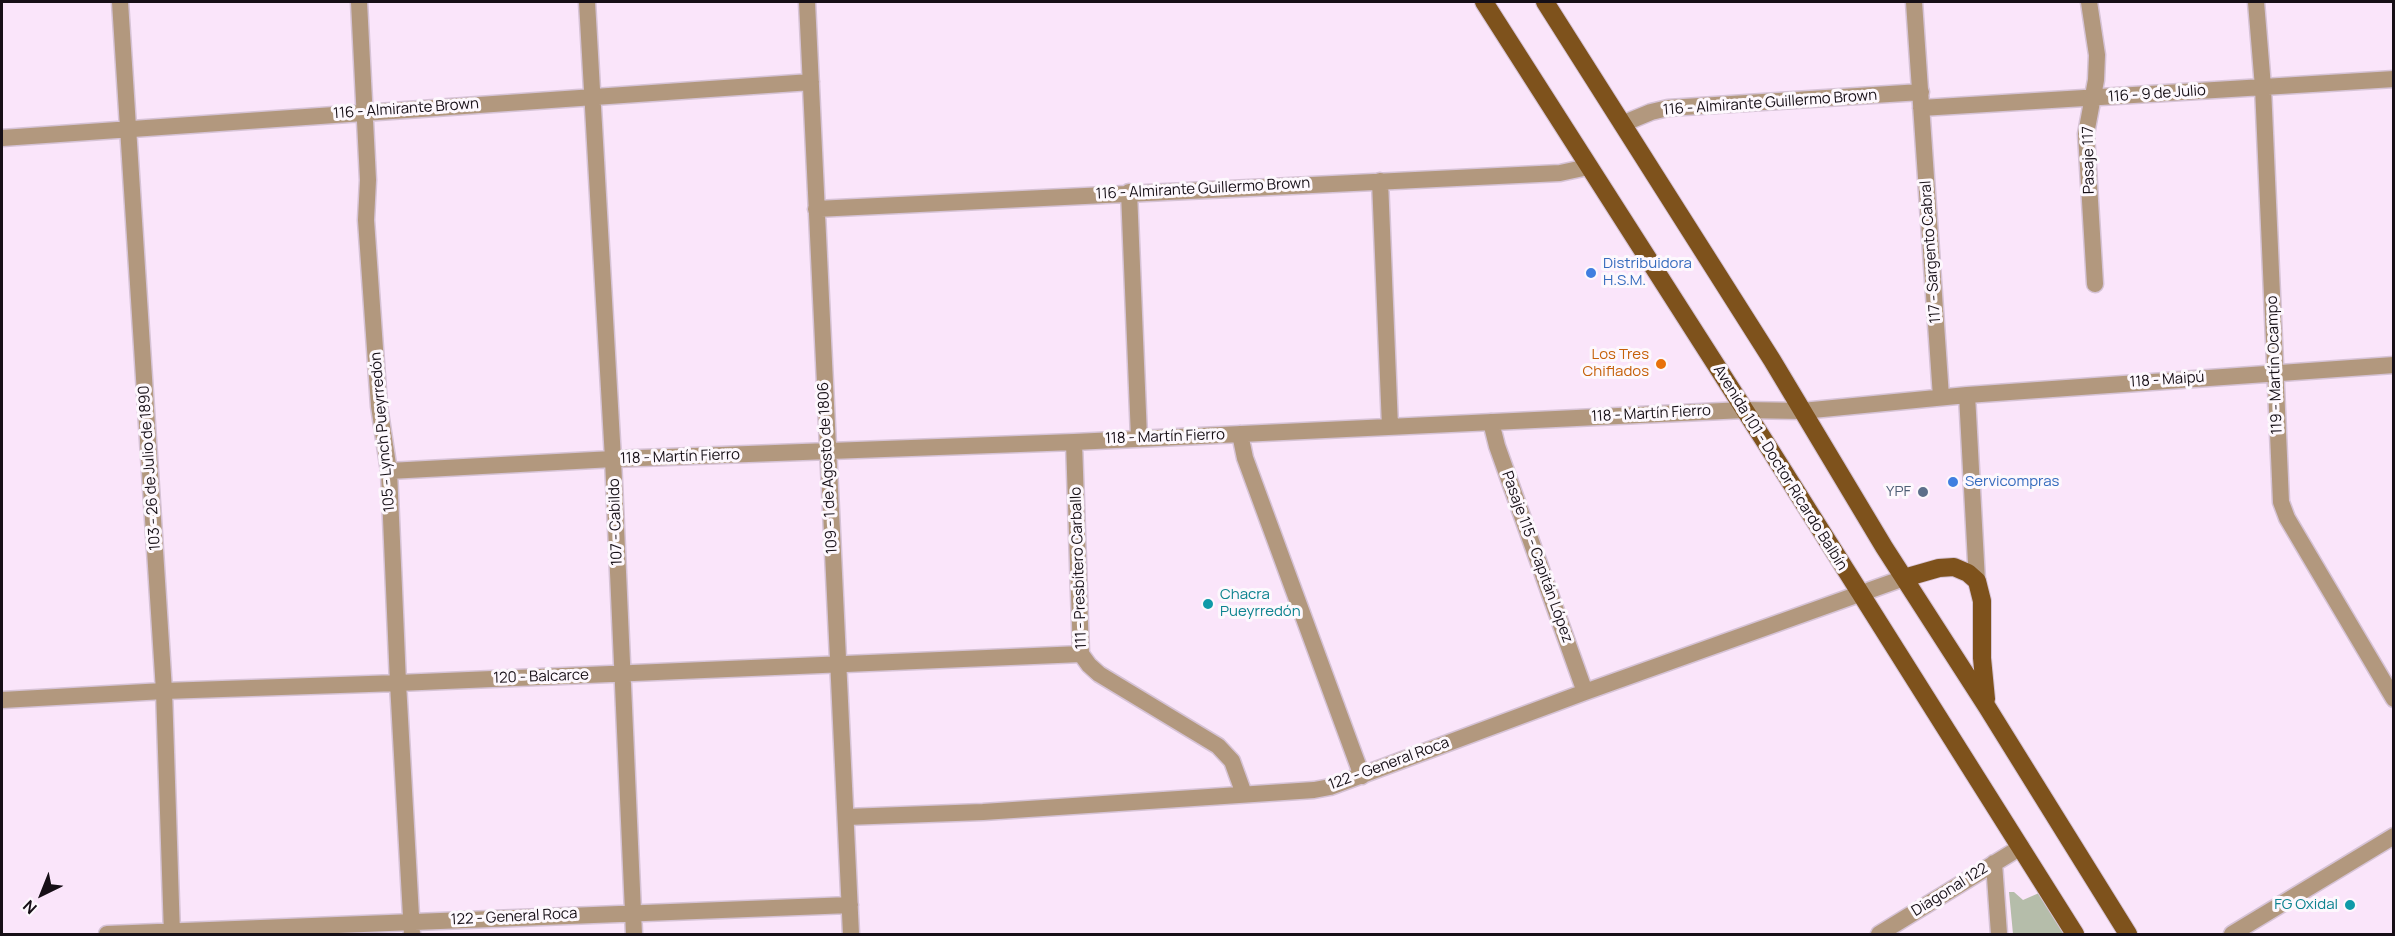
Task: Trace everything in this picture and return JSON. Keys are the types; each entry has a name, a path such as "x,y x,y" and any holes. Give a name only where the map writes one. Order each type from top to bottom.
{"main road":[{"name":"Avenida 101 - Doctor Ricardo Balbín","path":"1484,2 2075,934"},
{"path":"1545,2 2128,934"},
{"path":"1904,578 1939,568 1954,567 1968,573 1977,581 1982,601 1982,658 1987,707"}],"street":[{"name":"103 - 26 de Julio de 1890","path":"120,2 164,691 172,933"},
{"name":"105 - Lynch Pueyrredón","path":"359,2 368,180 367,232 379,406 389,471 411,928"},
{"name":"107 - Cabildo","path":"587,2 613,459 634,934"},
{"name":"109 - 1 de Agosto de 1806","path":"807,2 851,934"},
{"name":"117 - Sargento Cabral","path":"1914,2 1941,397"},
{"name":"Pasaje 117","path":"2089,2 2097,56 2096,80 2086,134 2095,284"},
{"name":"119 - Martín Ocampo","path":"2256,2 2263,87 2281,502 2287,518 2394,699"},
{"name":"116 - 9 de Julio","path":"1921,100 2091,99 2394,79"},
{"name":"116 - Almirante Brown","path":"2,138 811,82"},
{"name":"116 - Almirante Guillermo Brown","path":"1622,124 1651,112 1668,108 1921,100"},
{"name":"116 - Almirante Guillermo Brown","path":"816,209 1129,192 1560,173 1588,166"},
{"path":"1380,182 1390,427"},
{"path":"1129,192 1139,437"},
{"name":"118 - Maipú","path":"1941,397 2394,365"},
{"path":"1966,395 1977,581"},
{"name":"118 - Martín Fierro","path":"389,471 613,459 1074,442 1139,437 1744,410 1802,411 1941,397"},
{"name":"Pasaje 115 - Capitán López","path":"1491,422 1497,446 1585,692"},
{"path":"1240,434 1245,458 1362,776"},
{"name":"111 - Presbítero Carballo","path":"1074,442 1081,654 1099,674 1218,746 1232,761 1244,794"},
{"name":"122 - General Roca","path":"846,817 983,812 1314,790 1335,786 1585,692 1876,590 1904,578"},
{"name":"120 - Balcarce","path":"2,700 164,691 1081,654"},
{"path":"2232,934 2394,836"},
{"name":"Diagonal 122","path":"1879,934 2021,847"},
{"path":"1994,862 1999,934"},
{"name":"122 - General Roca","path":"107,934 411,928 633,912 849,904"}],"green space":[{"path":"2009,892 2014,892 2023,900 2039,893 2065,934 2013,934"}],"place":[{"name":"Distribuidora H.S.M.","path":"1591,273"},
{"name":"Los Tres Chiflados","path":"1661,364"},
{"name":"Servicompras","path":"1953,482"},
{"name":"YPF","path":"1923,492"},
{"name":"Chacra Pueyrredón","path":"1208,604"},
{"name":"FG Oxidal","path":"2350,905"}]}
